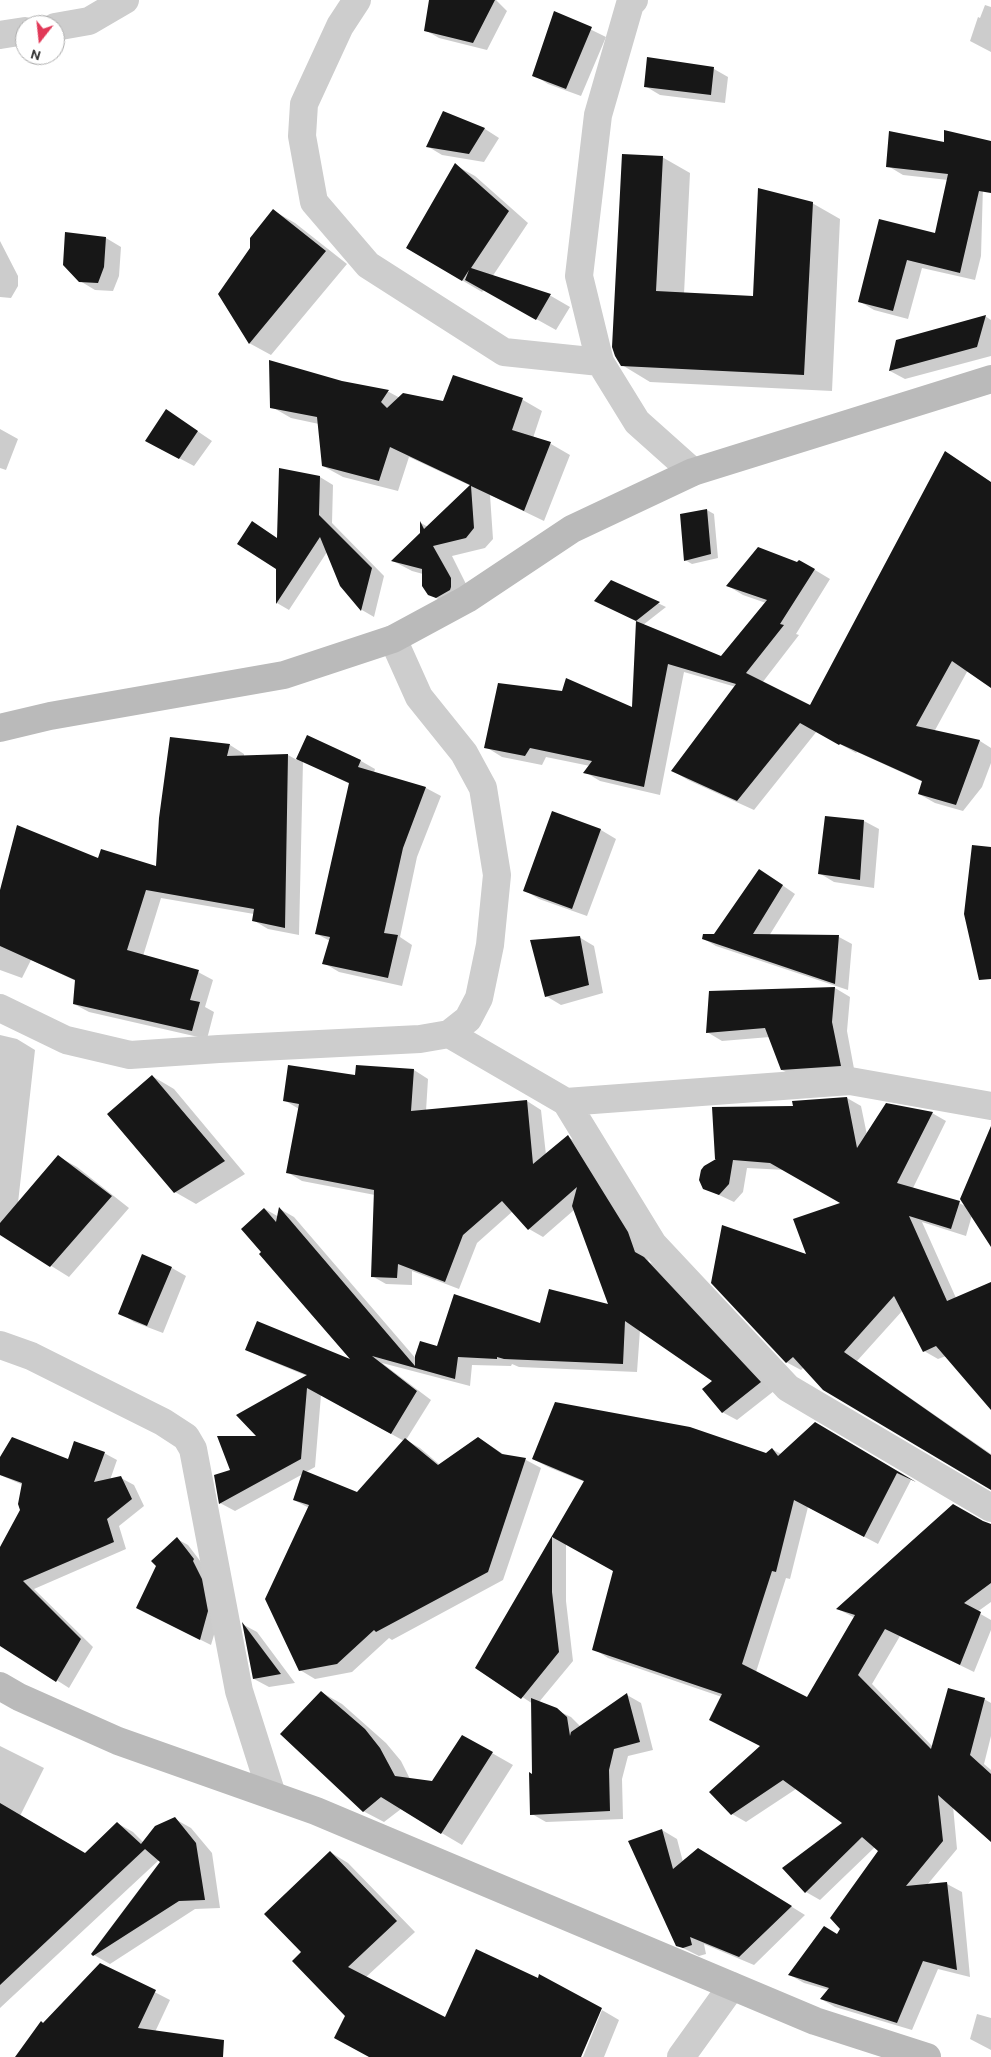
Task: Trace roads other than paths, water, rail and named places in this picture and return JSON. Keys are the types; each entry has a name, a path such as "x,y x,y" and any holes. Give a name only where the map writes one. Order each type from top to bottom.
{"street":[{"path":"65,25 89,21 125,0"},
{"path":"357,0 340,26 304,104 302,136 314,202 368,265 504,352 600,362"},
{"path":"634,0 630,4 598,115 579,276 600,362 637,422 692,472"},
{"path":"0,34 15,32"},
{"path":"0,728 50,716 284,675 393,639 467,599 572,529 692,472 991,379"},
{"path":"0,1008 66,1040 130,1056 219,1049 420,1039 449,1034 468,1019 479,998 490,945 497,875 483,788 464,753 418,697 393,639"},
{"path":"449,1034 566,1102 653,1244 788,1388 991,1508"},
{"path":"566,1102 850,1082 991,1106"},
{"path":"0,1345 31,1356 163,1422 186,1436 193,1449 239,1691 272,1795"},
{"path":"0,1686 19,1697 118,1741 316,1811 815,2021 927,2057"},
{"path":"681,2057 732,1986"}]}
